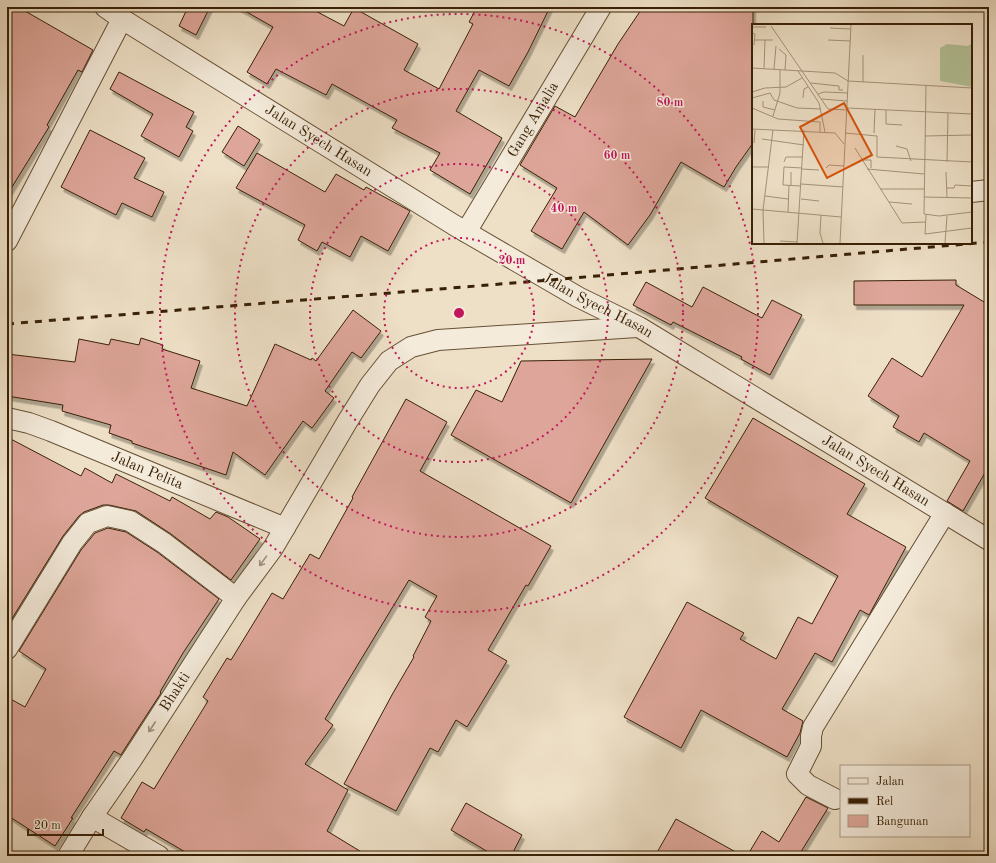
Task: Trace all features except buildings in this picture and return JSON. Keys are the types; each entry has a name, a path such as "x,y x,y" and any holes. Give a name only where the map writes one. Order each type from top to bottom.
{"street":[{"name":"Jalan Syech Hasan","path":"105,7 466,232 578,297 639,327 989,540"},
{"name":"Gang Amalia","path":"466,232 601,7"},
{"path":"7,241 122,19"},
{"path":"972,192 989,190"},
{"name":"Bhakti","path":"68,856 236,598 273,548 346,422 370,385 389,361 411,347 438,340 639,327"},
{"name":"Jalan Pelita","path":"7,418 29,423 51,431 284,528"},
{"path":"835,799 808,785 797,774 811,746 810,736 813,727 945,514"},
{"path":"7,649 72,543 88,523 107,516 130,521 142,528 236,598"},
{"path":"92,817 159,856"}],"railway":[{"path":"972,243 989,242"},
{"path":"7,324 550,280 966,244"}]}
